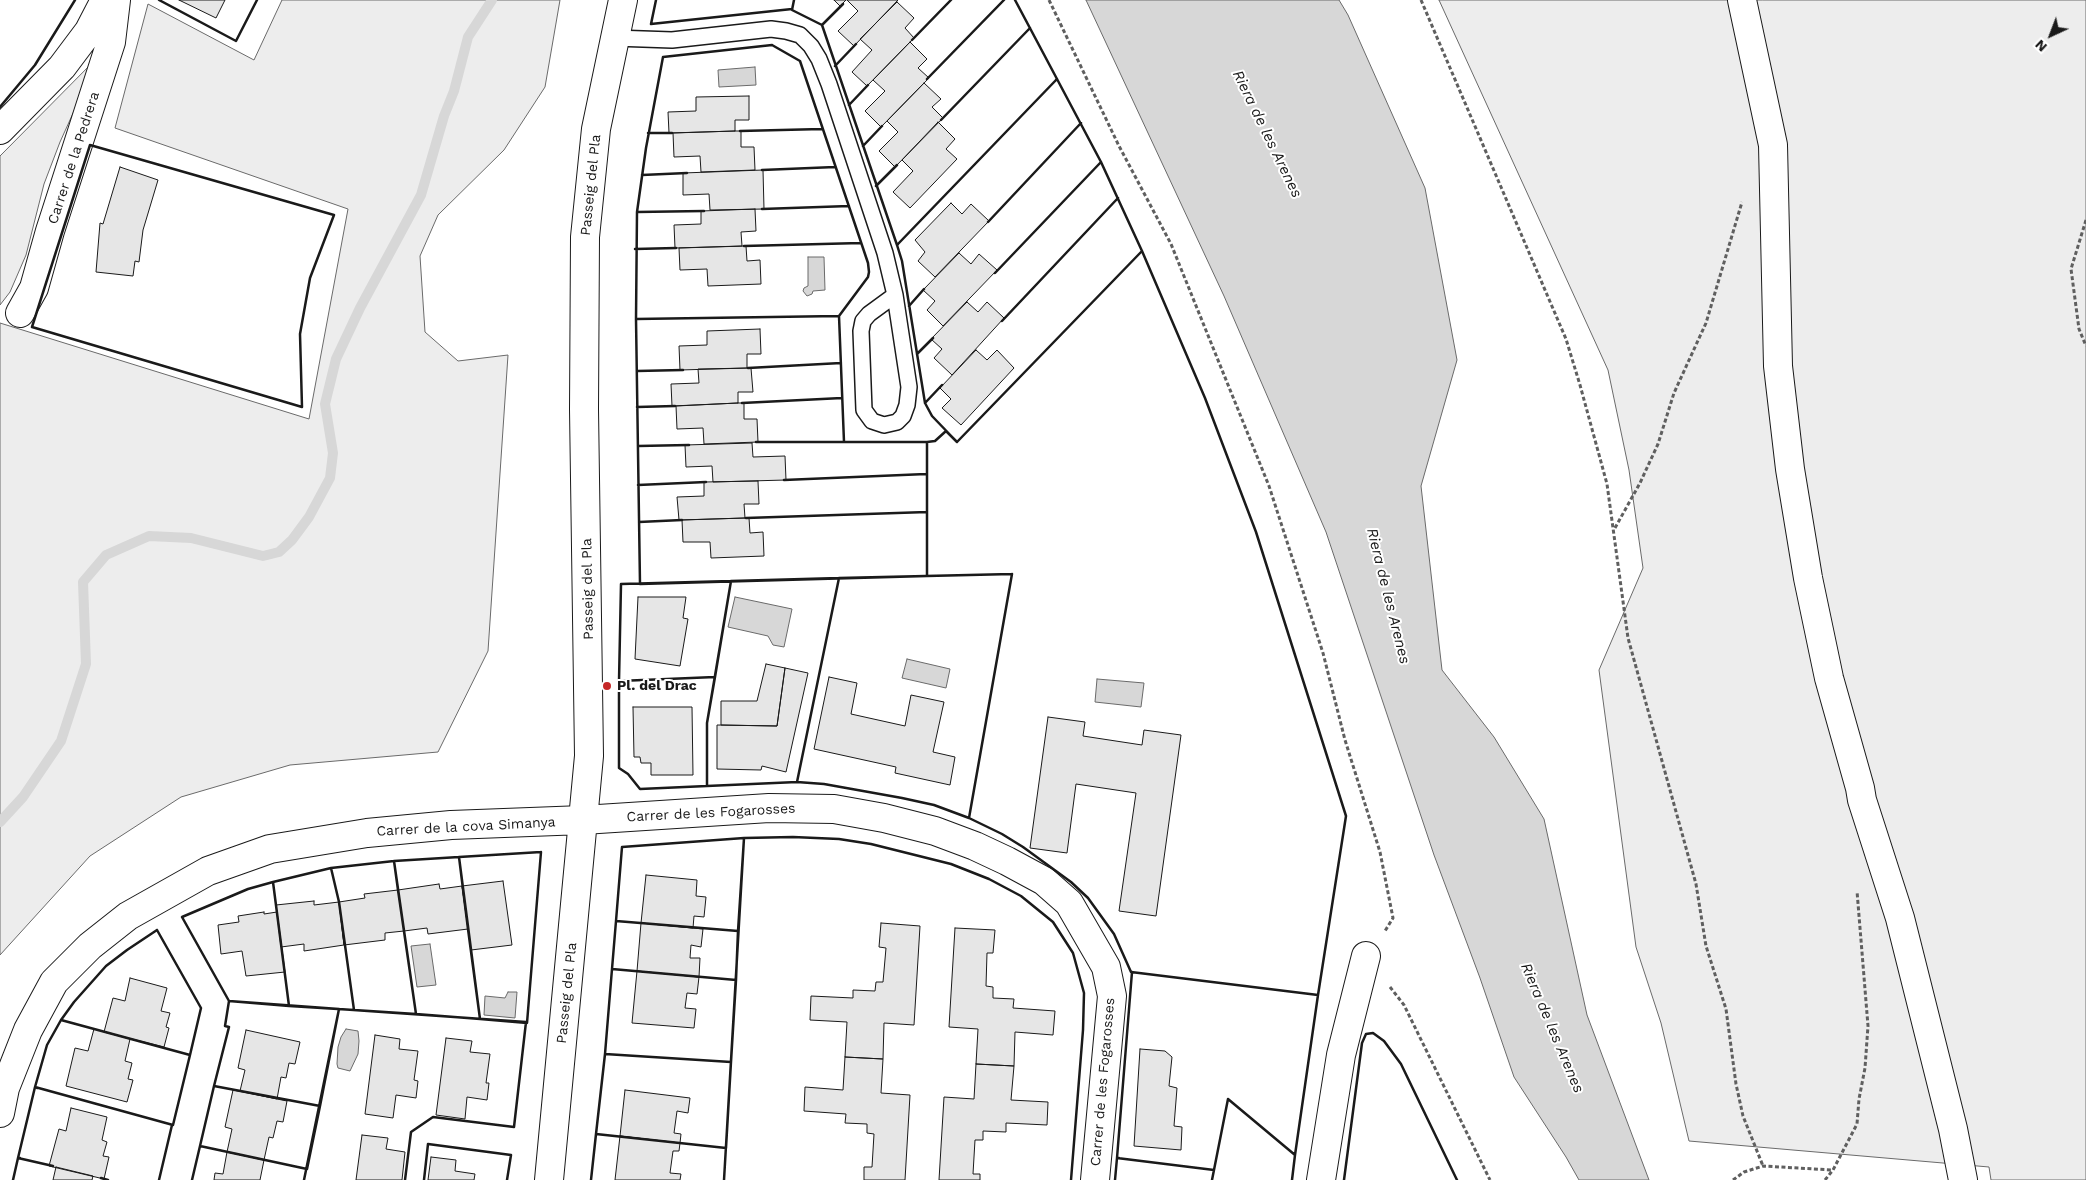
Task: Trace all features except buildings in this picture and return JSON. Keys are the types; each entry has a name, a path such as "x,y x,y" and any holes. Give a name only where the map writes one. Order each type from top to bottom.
{"street":[{"path":"0,130 62,67 90,31 105,0"},
{"name":"Carrer de la Pedrera","path":"20,313 34,288 50,231 111,42 116,0"},
{"name":"Passeig del Pla","path":"549,1180 590,756 584,409 584,237 596,129 623,0"},
{"path":"1742,0 1773,145 1778,366 1790,469 1808,578 1829,678 1862,800 1900,918 1953,1129 1962,1180"},
{"name":"Carrer de les Fogarosses","path":"583,820 769,808 834,809 884,818 935,831 1007,860 1044,882 1069,902 1106,967 1112,996 1095,1180"},
{"name":"Carrer de la cova Simanya","path":"0,1113 5,1088 28,1030 54,982 90,946 128,916 208,871 270,849 367,832 451,825 583,820"},
{"path":"1321,1180 1341,1055 1366,956"}],"lane":[{"path":"614,38 672,40 771,29 786,31 800,36 806,40 820,59 885,253 894,295 909,387 907,405 902,416 897,422 884,425 872,421 864,410 861,331 863,321 869,314 894,295"}],"path":[{"path":"1049,0 1119,146 1171,244 1226,375 1272,495 1323,653 1346,740 1380,852 1393,918 1366,956 1404,1005 1490,1180"},
{"path":"1421,0 1566,339 1607,484 1628,638 1696,884 1706,946 1726,1009 1736,1084 1743,1116 1763,1166"},
{"path":"1614,529 1640,483 1658,444 1674,392 1706,323 1742,200"},
{"path":"2086,220 2071,269 2079,329 2086,346"},
{"path":"1825,1180 1833,1170 1857,1124 1865,1068 1868,1026 1856,888"},
{"path":"1733,1180 1744,1172 1763,1166 1833,1170"}],"shaded area":[{"path":"282,0 560,0 545,87 504,150 438,215 420,256 425,332 458,361 508,355 488,651 438,752 290,765 181,797 90,856 0,955 0,323 309,419 348,209 115,128 148,4 254,60"},
{"path":"1439,0 2086,0 2086,1180 1991,1180 1989,1167 1689,1141 1661,1023 1636,947 1599,670 1643,568 1629,470 1608,370"},
{"path":"99,56 60,142 44,184 26,255 10,292 0,305 0,156"}],"water":[{"name":"Riera de les Arenes","path":"1086,0 1339,0 1348,15 1425,188 1457,360 1421,486 1442,670 1494,737 1544,819 1587,1015 1649,1180 1579,1180 1514,1077 1480,978 1434,855 1326,532 1224,296"},
{"path":"755,67 756,85 719,87 718,70"},
{"path":"808,257 824,257 825,290 813,291 812,294 807,296 803,291 808,286"},
{"path":"735,597 792,609 784,647 773,645 768,636 728,627"},
{"path":"907,659 950,669 946,688 902,678"},
{"path":"1097,679 1144,683 1141,707 1095,702"},
{"path":"430,944 436,985 417,987 411,946"},
{"path":"508,992 517,992 515,1018 484,1015 485,996 505,998"},
{"path":"346,1029 358,1031 359,1041 358,1054 350,1071 338,1068 337,1064 338,1047"}],"waterway":[{"path":"0,822 23,797 61,741 86,664 83,582 106,555 149,536 191,538 263,556 279,552 292,540 309,517 330,478 333,453 325,404 336,359 360,308 421,195 444,116 454,91 468,37 492,0"}],"wall":[{"path":"0,107 35,65 75,0"},
{"path":"159,0 236,41 257,0"},
{"path":"656,0 651,24 792,9"},
{"path":"794,0 792,10 822,25 898,244"},
{"path":"912,40 951,0"},
{"path":"927,79 1004,0"},
{"path":"1015,0 1056,80"},
{"path":"822,25 843,4"},
{"path":"941,120 1030,28"},
{"path":"835,66 856,44"},
{"path":"772,45 800,61 868,263 868,277 839,316 636,319 637,212 646,148 663,57 772,45"},
{"path":"1057,79 1101,162 1142,251 957,442 932,416 925,403 902,261 897,245 1057,79"},
{"path":"849,105 868,85"},
{"path":"988,222 1081,123"},
{"path":"863,146 882,126"},
{"path":"740,131 822,129"},
{"path":"648,133 672,133"},
{"path":"90,145 334,215 310,278 300,334 302,407 32,327 90,145"},
{"path":"995,273 1101,162"},
{"path":"876,186 897,165"},
{"path":"762,170 835,167"},
{"path":"642,175 687,173"},
{"path":"1002,321 1118,198"},
{"path":"762,209 849,206"},
{"path":"637,212 704,211"},
{"path":"744,246 861,243"},
{"path":"635,249 676,248"},
{"path":"1142,251 1205,398 1256,532 1346,816 1318,995 1131,972 1114,934 1088,898 1071,882 1023,847 1002,834 969,818 1012,574 927,576 927,442 935,441 946,431 957,442 1142,251"},
{"path":"909,306 924,289"},
{"path":"839,316 844,442 927,442 927,576 640,584 636,319 839,316"},
{"path":"917,354 933,338"},
{"path":"748,368 841,363"},
{"path":"637,371 683,370"},
{"path":"925,403 942,385"},
{"path":"742,403 842,398"},
{"path":"637,407 675,406"},
{"path":"756,442 844,442"},
{"path":"638,446 689,445"},
{"path":"784,480 926,474"},
{"path":"638,485 706,482"},
{"path":"746,518 927,512"},
{"path":"639,522 682,520"},
{"path":"1012,574 969,818 934,805 902,798 824,784 797,782 839,578 1012,574"},
{"path":"839,578 797,782 707,786 707,723 731,581 839,578"},
{"path":"731,581 715,677 619,681 621,584 731,581"},
{"path":"715,677 707,723 707,786 640,789 628,774 619,768 619,681 715,677"},
{"path":"724,1180 744,838 793,837 839,839 871,844 951,864 989,879 1021,896 1053,922 1073,953 1084,993 1083,1030 1071,1180"},
{"path":"744,838 738,931 616,921 622,847 744,838"},
{"path":"541,852 527,1023 480,1019 459,857 541,852"},
{"path":"459,857 468,929 480,1019 416,1014 394,861 459,857"},
{"path":"394,861 398,890 416,1014 354,1010 339,902 331,868 394,861"},
{"path":"331,868 339,902 354,1010 289,1006 273,882 331,868"},
{"path":"273,882 289,1006 229,1001 182,917 248,889 273,882"},
{"path":"616,921 738,931 736,980 612,969 616,921"},
{"path":"157,930 201,1008 190,1055 61,1020 74,1002 106,966 157,930"},
{"path":"612,969 736,980 731,1062 605,1054 612,969"},
{"path":"1132,972 1117,1158 1214,1170"},
{"path":"1212,1180 1228,1099 1295,1155 1318,995"},
{"path":"229,1001 339,1009 320,1106 214,1086 229,1027 225,1026 229,1001"},
{"path":"304,1180 339,1009 526,1022 514,1127 433,1117 411,1132 405,1180"},
{"path":"61,1020 190,1055 173,1125 35,1087 47,1045 61,1020"},
{"path":"1344,1180 1362,1043 1366,1034 1373,1033 1384,1041 1401,1064 1457,1180"},
{"path":"605,1054 731,1062 726,1148 596,1134 605,1054"},
{"path":"214,1086 320,1106 307,1169 200,1146 214,1086"},
{"path":"37,1088 35,1087 18,1158 53,1166"},
{"path":"159,1180 172,1125"},
{"path":"591,1180 596,1134"},
{"path":"424,1180 428,1144 511,1155 507,1180"},
{"path":"192,1180 200,1146"},
{"path":"1292,1180 1295,1155 1293,1153"},
{"path":"13,1180 18,1158 20,1158"},
{"path":"1115,1180 1117,1158 1119,1158"},
{"path":"101,1178 108,1180"}],"place":[{"name":"Pl. del Drac","path":"607,686"}]}
